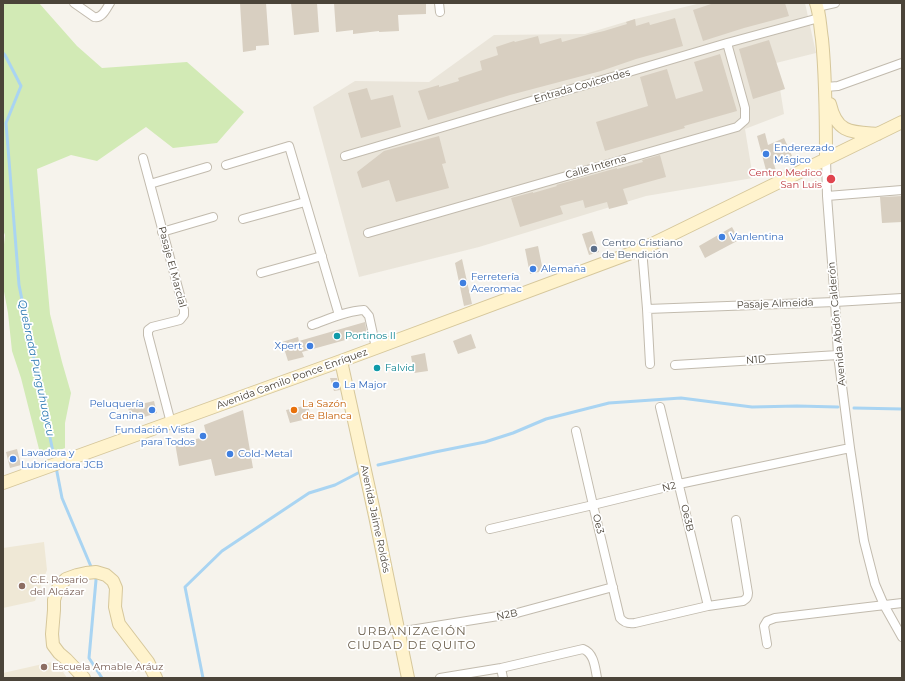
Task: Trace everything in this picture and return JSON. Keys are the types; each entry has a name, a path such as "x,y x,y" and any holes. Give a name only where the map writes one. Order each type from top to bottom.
{"main road":[{"name":"Avenida Abdón Calderón","path":"818,10 826,87 826,158"},
{"path":"826,87 832,114 842,127 853,132 879,134"},
{"name":"Avenida Camilo Ponce Enríquez","path":"5,482 341,361 642,249 902,122"},
{"name":"Avenida Jaime Roldós","path":"341,361 375,516 408,678"},
{"path":"84,678 53,645 52,634 54,600 57,590 69,577 77,574 96,573 109,576 114,581 116,590 114,608 119,624 148,662 156,678"}],"street":[{"path":"74,3 97,18 101,16 110,3"},
{"path":"439,3 440,12"},
{"name":"Entrada Covicendes","path":"345,156 727,43 834,3"},
{"name":"Calle Interna","path":"368,233 737,127 745,120 745,108 727,43"},
{"path":"826,87 838,86 902,63"},
{"path":"226,165 289,146 339,315"},
{"name":"Pasaje El Marcial","path":"143,158 184,310 184,315 180,320 152,327 148,330 148,335 171,423"},
{"name":"Avenida Abdón Calderón","path":"826,158 827,196 838,354 864,541 875,584 884,605 902,637"},
{"path":"150,184 207,167"},
{"path":"827,196 902,190"},
{"path":"243,219 305,202"},
{"path":"162,232 213,217"},
{"path":"642,249 650,364"},
{"path":"261,273 322,256"},
{"name":"Pasaje Almeida","path":"647,309 902,298"},
{"path":"312,325 339,315 357,310 364,310 369,316 376,348"},
{"name":"N1D","path":"675,365 838,354"},
{"name":"Oe3B","path":"660,407 708,606"},
{"name":"Oe3","path":"576,431 620,618 627,623 635,623 708,606"},
{"name":"N2","path":"490,529 679,484 850,448"},
{"path":"708,606 742,601 748,597 736,520"},
{"name":"N2B","path":"398,632 517,613 613,587"},
{"path":"767,644 764,626 767,621 774,618 902,603"},
{"path":"440,678 501,668 582,649 589,652 594,661 597,678"},
{"path":"501,668 503,678"}],"shaded area":[{"path":"701,3 805,3 816,53 776,63 784,114 745,129 753,178 646,196 479,247 359,277 313,107 355,81 429,82 494,35 585,34 635,19"},
{"name":"C.E. Rosario del Alcázar","path":"44,542 47,570 35,601 3,608 3,548"},
{"name":"Escuela Amable Aráuz","path":"56,661 67,678 3,678 3,673"}],"green space":[{"path":"3,3 39,3 77,46 102,68 187,62 244,112 217,143 173,148 146,127 97,161 71,155 37,169 50,314 71,393 65,423 65,448 41,457 21,378 12,351 8,313 3,286 3,254 5,235 3,230"}],"building":[{"path":"240,3 266,3 269,45 256,46 256,50 243,52"},
{"path":"291,3 317,3 319,32 294,35"},
{"path":"334,3 426,3 426,14 398,15 399,31 379,31 353,34 353,30 336,32"},
{"path":"714,3 785,3 789,16 703,41 693,10"},
{"path":"675,18 683,46 428,120 418,91 459,81 458,78 482,70 480,61 498,55 496,47 514,41 538,36 540,44 561,38 562,42 627,24 626,22 635,19 636,26 649,22 650,25"},
{"path":"769,40 785,89 753,99 739,49"},
{"path":"720,54 737,111 605,151 596,122 648,106 640,77 667,69 676,99 703,91 694,62"},
{"path":"367,88 371,100 393,95 401,127 361,138 348,93"},
{"path":"765,133 768,145 784,138 792,156 774,164 776,171 767,174 757,136"},
{"path":"439,136 446,163 442,164 449,188 396,202 389,180 362,188 357,172 384,151"},
{"path":"660,155 666,177 623,189 628,204 609,209 607,202 585,208 583,200 560,206 563,214 520,227 511,198 643,162 642,160"},
{"path":"902,196 902,222 882,223 880,197"},
{"path":"732,227 739,240 705,258 699,246"},
{"path":"592,231 599,252 589,255 582,234"},
{"path":"538,246 543,271 530,274 525,249"},
{"name":"Ferretería Aceromac","path":"462,259 472,304 464,306 455,263"},
{"name":"Portinos II","path":"365,322 367,334 302,352 304,357 288,361 282,342 298,337 299,341"},
{"path":"471,334 476,348 458,354 453,341"},
{"path":"425,353 428,371 414,373 411,356"},
{"name":"La Major","path":"330,378 337,378 340,390 334,391"},
{"path":"154,401 157,413 131,421 128,407"},
{"path":"308,405 311,418 290,423 286,410"},
{"name":"Cold-Metal","path":"243,410 253,468 215,476 211,459 179,466 175,443 201,438 200,434 206,433 204,425"},
{"name":"Lavadora y Lubricadora JCB","path":"17,449 21,465 10,468 6,452"}],"waterway":[{"name":"Quebrada Punguhuaycu","path":"3,53 21,86 6,123 19,285 55,462"},
{"path":"378,465 485,442 513,433 546,419 609,403 681,398 752,407 838,407"},
{"path":"854,408 902,409"},
{"name":"Quebrada Punguhuaycu","path":"56,467 62,498 92,569"},
{"path":"203,678 185,587 222,551 309,493 335,485 358,473"},
{"name":"Quebrada Punguhuaycu","path":"95,576 96,580 89,658 102,678"}],"place":[{"name":"Enderezado Mágico","path":"766,154"},
{"name":"Centro Medico San Luis","path":"831,179"},
{"name":"Vanlentina","path":"722,237"},
{"name":"Centro Cristiano de Bendición","path":"594,249"},
{"name":"Alemaña","path":"533,269"},
{"name":"Ferretería Aceromac","path":"463,283"},
{"name":"Portinos II","path":"337,336"},
{"name":"Xpert","path":"310,346"},
{"name":"Falvid","path":"377,368"},
{"name":"La Major","path":"336,385"},
{"name":"Peluquería Canina","path":"152,410"},
{"name":"La Sazón de Blanca","path":"294,410"},
{"name":"Fundación Vista para Todos","path":"203,436"},
{"name":"Cold-Metal","path":"230,454"},
{"name":"Lavadora y Lubricadora JCB","path":"13,459"},
{"name":"C.E. Rosario del Alcázar","path":"22,586"},
{"name":"Escuela Amable Aráuz","path":"44,667"}],"district":[{"name":"URBANIZACIÓN CIUDAD DE QUITO","path":"412,638"}]}
